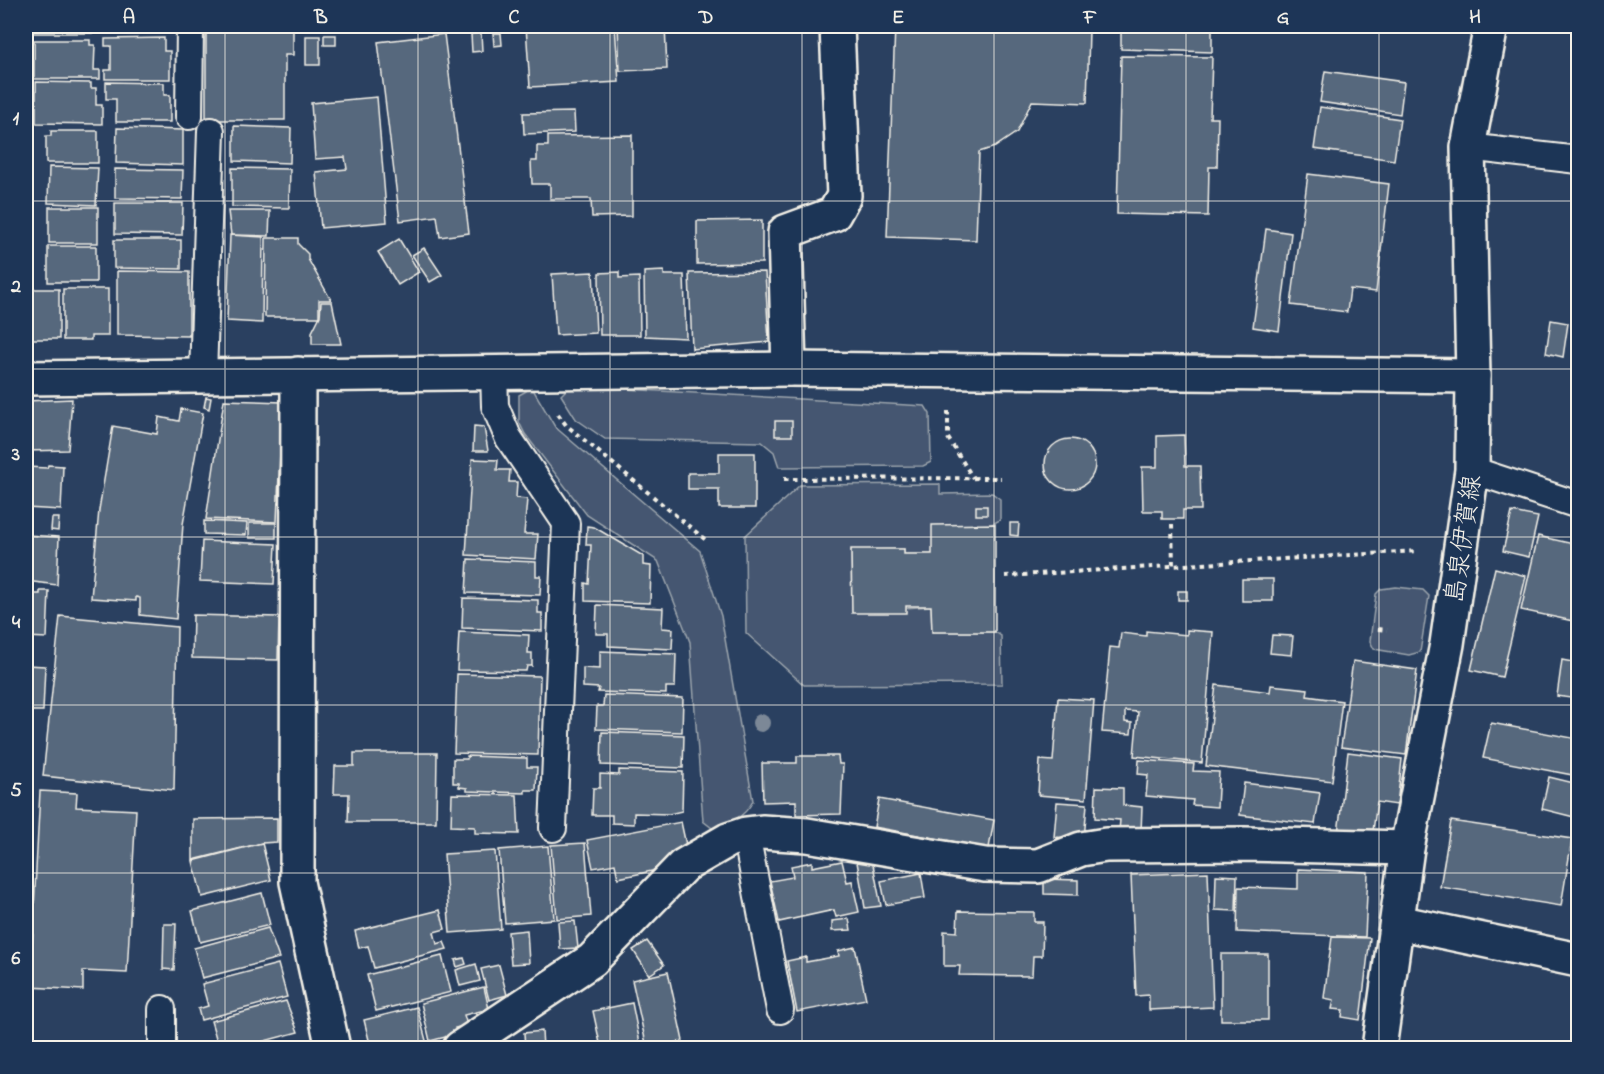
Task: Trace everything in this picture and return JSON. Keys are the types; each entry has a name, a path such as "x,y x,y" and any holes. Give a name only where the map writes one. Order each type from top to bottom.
{"street":[{"path":"789,369 785,232 834,214 844,196 837,26"},
{"name":"島泉伊賀線","path":"1379,1048 1407,848 1448,644 1472,470 1473,376 1468,147 1491,26"},
{"path":"26,378 789,369 1473,376"},
{"path":"298,374 297,882 333,1048"},
{"path":"460,1048 592,960 683,866 728,840 746,834 762,832 807,835 985,865 1038,866 1081,849 1106,845 1244,844 1407,848"},
{"path":"1397,922 1578,960"}],"lane":[{"path":"189,116 190,26"},
{"path":"203,376 211,131"},
{"path":"1468,147 1578,160"},
{"path":"494,372 495,406 508,437 566,523 553,828"},
{"path":"1472,470 1578,505"},
{"path":"746,834 780,1010"},
{"path":"162,1009 162,1048"}],"path":[{"path":"947,371 948,438 974,478"},
{"path":"529,372 566,425 707,541"},
{"path":"784,479 1001,478"},
{"path":"1172,524 1173,566"},
{"path":"1005,576 1461,547"},
{"path":"1378,629 1387,630"}],"shaded area":[{"path":"570,386 925,406 930,414 931,462 923,466 779,467 774,452 762,442 605,439 576,419 561,395"},
{"path":"528,390 534,391 555,427 700,551 721,616 753,801 741,816 731,822 712,828 703,821 690,642 658,561 587,515 525,434 519,422 519,395"},
{"path":"940,484 940,494 992,493 1000,499 1000,520 932,554 904,554 904,549 851,550 852,612 931,606 932,632 995,632 1001,636 1002,684 804,685 746,633 745,536 800,485"},
{"path":"1396,587 1423,590 1429,596 1420,652 1409,655 1374,649 1370,641 1376,594 1381,589"}],"building":[{"path":"33,26 100,26 100,33 33,33"},
{"path":"105,26 170,26 170,33 105,33"},
{"path":"206,26 293,26 293,55 285,55 285,120 206,120"},
{"path":"493,26 522,26 523,28 494,30"},
{"path":"526,26 615,26 619,82 530,87"},
{"path":"618,26 665,26 667,69 620,71"},
{"path":"895,26 1089,30 1087,103 1032,101 1017,132 995,147 979,152 976,240 887,237"},
{"path":"1121,26 1212,26 1212,52 1121,49"},
{"path":"481,33 482,51 472,52 471,34"},
{"path":"493,33 501,33 502,45 494,46"},
{"path":"444,34 469,233 440,237 437,216 400,221 378,42"},
{"path":"324,35 336,35 336,45 324,45"},
{"path":"306,36 320,36 320,65 306,65"},
{"path":"164,38 164,51 170,51 170,79 105,79 105,70 111,70 111,46 105,46 105,39"},
{"path":"34,40 90,40 90,45 95,45 94,70 100,70 100,79 34,79"},
{"path":"1121,56 1212,57 1210,118 1218,118 1217,167 1209,167 1208,216 1117,214"},
{"path":"1325,71 1404,82 1400,114 1320,102"},
{"path":"36,82 91,83 91,88 96,88 96,105 102,105 102,124 36,123"},
{"path":"106,82 164,83 164,95 170,95 170,122 116,122 116,99 106,99"},
{"path":"377,97 387,222 321,228 316,172 347,169 345,157 315,159 311,103"},
{"path":"1320,107 1400,119 1394,160 1314,149"},
{"path":"574,112 575,132 524,134 523,113"},
{"path":"234,126 291,128 290,163 234,161"},
{"path":"117,128 183,130 183,165 116,163"},
{"path":"51,131 98,131 98,163 46,163 46,136 51,136"},
{"path":"632,135 632,216 592,217 591,199 550,199 550,184 532,184 531,161 537,161 537,146 548,146 548,136"},
{"path":"49,167 98,168 96,205 48,203"},
{"path":"232,168 290,169 289,208 232,207"},
{"path":"115,169 183,170 182,199 115,198"},
{"path":"1308,174 1389,184 1376,292 1350,289 1347,312 1291,305"},
{"path":"115,203 183,203 182,235 115,234"},
{"path":"49,207 98,207 98,243 49,243"},
{"path":"228,211 270,211 269,236 231,235"},
{"path":"762,220 762,263 697,264 697,221"},
{"path":"1266,229 1291,233 1279,331 1253,327"},
{"path":"230,235 263,237 262,323 227,321"},
{"path":"266,238 298,238 298,244 308,254 308,259 331,300 319,300 319,317 265,317"},
{"path":"399,239 419,272 398,285 378,252"},
{"path":"114,240 181,240 181,269 114,268"},
{"path":"48,246 96,246 96,282 48,282"},
{"path":"424,248 442,275 430,282 412,255"},
{"path":"117,271 189,272 189,336 117,335"},
{"path":"664,271 664,275 684,275 686,338 645,336 644,272"},
{"path":"593,272 596,333 556,335 552,274"},
{"path":"619,272 619,278 639,277 640,335 600,335 599,273"},
{"path":"765,272 769,342 692,349 689,273"},
{"path":"26,289 59,289 59,339 26,339"},
{"path":"63,289 108,289 108,336 91,336 91,340 63,340"},
{"path":"321,302 332,302 341,344 312,344 312,332 320,316"},
{"path":"1551,320 1568,323 1563,357 1546,353"},
{"path":"206,397 211,398 209,409 204,407"},
{"path":"72,399 68,450 26,451 26,401"},
{"path":"224,400 282,402 277,522 206,519"},
{"path":"181,409 203,413 183,524 176,619 140,615 140,598 136,597 136,601 91,598 99,510 113,426 157,434 159,417 179,421"},
{"path":"775,421 792,421 792,436 775,436"},
{"path":"474,426 484,427 488,451 473,451"},
{"path":"1184,435 1185,466 1200,466 1201,510 1183,510 1183,519 1162,519 1162,511 1143,511 1142,467 1157,467 1157,436"},
{"path":"1070,439 1088,446 1095,464 1088,482 1070,489 1052,482 1045,464 1052,446"},
{"path":"719,453 755,453 755,508 719,508 719,489 688,489 688,473 719,473"},
{"path":"472,459 498,460 497,470 510,470 509,482 517,482 516,498 527,499 524,534 538,534 536,559 466,555"},
{"path":"48,465 63,466 61,510 26,508 26,467 47,468"},
{"path":"976,506 987,506 987,515 976,515"},
{"path":"1512,512 1538,517 1529,557 1503,551"},
{"path":"52,518 59,518 58,531 51,530"},
{"path":"204,521 247,523 246,535 204,534"},
{"path":"249,523 276,523 276,538 249,538"},
{"path":"1010,523 1019,523 1018,536 1010,535"},
{"path":"995,524 995,632 932,632 931,606 906,606 906,613 852,613 851,549 904,549 904,554 932,554 932,525"},
{"path":"587,526 594,527 643,556 643,565 651,566 650,603 585,601 585,583 589,584 591,545 586,545"},
{"path":"26,535 59,537 57,585 26,581"},
{"path":"1538,536 1578,545 1578,622 1521,610"},
{"path":"202,541 276,544 274,584 200,581"},
{"path":"468,559 536,562 536,576 541,576 540,595 466,593"},
{"path":"1495,568 1526,576 1502,677 1471,670"},
{"path":"1242,579 1273,579 1273,601 1242,601"},
{"path":"40,591 49,591 47,638 26,637 26,594 40,594"},
{"path":"1178,591 1187,591 1187,600 1178,600"},
{"path":"463,598 538,600 538,613 542,613 542,631 462,628"},
{"path":"597,605 663,608 662,628 673,629 672,649 608,646 608,634 596,634"},
{"path":"193,615 279,617 278,660 192,658"},
{"path":"60,616 177,627 174,790 43,776"},
{"path":"1187,630 1213,632 1202,763 1134,756 1138,712 1125,711 1125,722 1132,723 1131,734 1102,732 1110,647 1119,648 1121,633 1146,636 1146,631 1187,635"},
{"path":"459,632 529,635 528,653 532,653 532,666 527,666 526,671 457,670"},
{"path":"1272,635 1293,636 1291,655 1270,653"},
{"path":"600,651 676,654 675,687 666,687 666,694 598,692 599,688 583,687 583,668 600,669"},
{"path":"1562,660 1578,663 1578,699 1557,696"},
{"path":"1353,661 1417,670 1406,755 1341,747"},
{"path":"26,665 45,666 43,711 28,711"},
{"path":"457,674 540,676 538,755 454,753"},
{"path":"1216,685 1270,692 1271,685 1308,689 1307,696 1342,701 1332,781 1206,766"},
{"path":"604,695 683,698 682,732 596,729 597,706 603,706"},
{"path":"1058,698 1094,700 1086,799 1038,795 1040,760 1053,761"},
{"path":"1491,723 1578,739 1578,776 1483,758"},
{"path":"602,732 684,735 683,768 601,765"},
{"path":"1348,752 1402,759 1397,805 1377,802 1372,838 1338,833"},
{"path":"354,753 437,753 436,822 348,822 349,794 334,794 335,766 354,766"},
{"path":"467,756 527,758 527,767 537,767 536,790 525,790 525,793 467,791 467,788 459,787 459,783 453,783 453,759 467,759"},
{"path":"797,756 838,756 839,764 843,764 841,814 796,815 796,801 763,802 762,763 797,763"},
{"path":"1139,760 1194,764 1193,771 1219,772 1217,807 1192,805 1193,800 1146,796 1148,775 1138,774"},
{"path":"619,770 683,772 682,811 669,814 634,813 634,824 612,823 612,815 592,815 593,788 600,788 600,774 619,775"},
{"path":"1549,777 1578,784 1578,818 1542,809"},
{"path":"1244,783 1320,793 1315,824 1240,815"},
{"path":"1096,787 1123,788 1123,805 1142,807 1141,832 1119,831 1120,820 1095,818"},
{"path":"40,791 77,793 76,807 136,810 127,973 83,971 83,990 30,987"},
{"path":"452,794 517,795 519,834 475,833 475,827 451,826"},
{"path":"879,799 994,820 989,848 874,827"},
{"path":"1057,802 1087,804 1084,839 1054,837"},
{"path":"277,818 277,842 262,843 193,860 193,819"},
{"path":"1451,821 1572,839 1561,906 1440,887"},
{"path":"681,822 686,845 652,871 618,878 615,864 593,868 587,840"},
{"path":"262,843 271,880 202,897 193,861"},
{"path":"585,843 591,916 557,919 551,845"},
{"path":"548,846 554,919 505,923 499,850"},
{"path":"495,851 501,929 450,933 444,854"},
{"path":"872,859 881,906 865,908 857,862"},
{"path":"842,861 847,882 852,881 859,912 836,917 834,910 779,922 770,881 793,877 791,866 812,862 812,867"},
{"path":"1298,869 1368,872 1365,937 1237,932 1238,887 1298,889"},
{"path":"1208,872 1213,1007 1149,1010 1149,995 1136,996 1131,875"},
{"path":"921,873 925,898 886,905 881,881"},
{"path":"1216,875 1237,876 1236,911 1215,910"},
{"path":"1044,879 1078,880 1078,895 1044,894"},
{"path":"262,893 270,925 200,942 192,911"},
{"path":"440,910 445,929 434,932 437,944 444,942 447,949 374,968 368,946 359,948 355,931"},
{"path":"958,911 1034,912 1034,922 1043,922 1042,956 1033,956 1032,976 959,975 960,966 944,966 944,931 957,932"},
{"path":"849,919 851,930 832,931 832,921"},
{"path":"575,921 578,948 560,949 558,922"},
{"path":"164,924 176,924 174,970 163,969"},
{"path":"268,928 279,958 202,978 194,948"},
{"path":"527,930 529,963 511,964 508,932"},
{"path":"1332,937 1370,938 1360,1020 1342,1017 1343,1010 1332,1009 1334,1000 1324,998"},
{"path":"647,941 664,965 649,975 633,950"},
{"path":"855,947 866,999 797,1012 787,961 806,957 806,962 839,956 838,951"},
{"path":"1221,954 1268,954 1268,1020 1221,1020"},
{"path":"442,956 451,992 376,1011 367,975"},
{"path":"464,958 466,964 457,967 455,960"},
{"path":"278,964 287,997 201,1020 198,1009 208,1006 202,984"},
{"path":"476,964 480,981 460,986 456,970"},
{"path":"499,965 507,995 489,1000 481,969"},
{"path":"668,972 683,1041 647,1048 632,980"},
{"path":"484,987 489,1009 464,1015 467,1025 455,1028 457,1034 430,1041 421,1003"},
{"path":"286,1001 298,1032 239,1048 219,1048 211,1021"},
{"path":"632,1003 641,1048 601,1048 593,1011"},
{"path":"417,1007 428,1048 371,1048 364,1020"},
{"path":"542,1031 543,1048 525,1048 524,1033"},
{"path":"311,1041 313,1048 293,1048 292,1043"}]}
